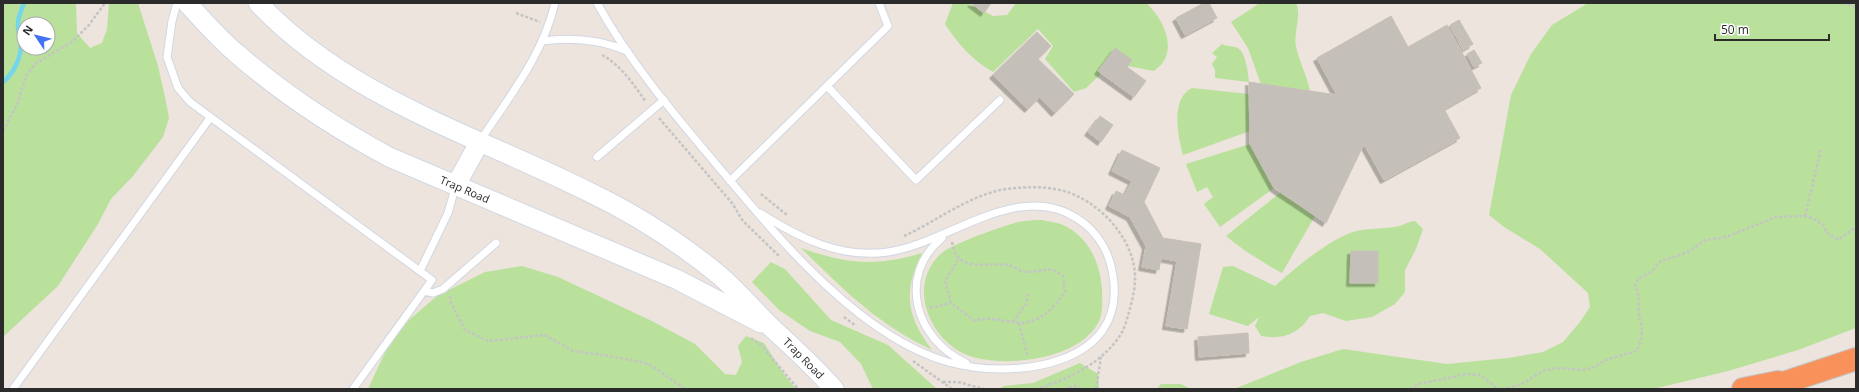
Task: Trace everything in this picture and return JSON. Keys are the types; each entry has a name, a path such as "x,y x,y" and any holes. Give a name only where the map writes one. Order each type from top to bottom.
{"highway":[{"path":"1765,389 1856,359"},
{"path":"1743,389 1799,378"}],"main road":[{"name":"Trap Road","path":"187,3 235,53 326,121 389,157 676,279 773,329"},
{"name":"Trap Road","path":"258,3 280,26 337,68 370,89 416,113 590,192 656,230 719,275 749,303 773,329 793,346 834,389"},
{"path":"456,185 479,142"}],"lane":[{"path":"177,3 172,21 167,57 178,88 190,102 432,280 353,389"},
{"path":"479,142 522,79 542,41 555,3"},
{"path":"596,3 627,52 730,181 802,262 862,317 888,334 920,352 949,363 997,369 1030,368 1048,364 1081,351 1094,340 1109,320 1113,301 1114,281 1112,265 1106,249 1096,235 1082,221 1068,213 1052,208 1034,206 1010,209 973,221 950,232 908,248 886,252 862,253 838,250 809,241 760,213"},
{"path":"730,181 888,26 879,3"},
{"path":"542,41 558,39 591,40 609,44 627,52"},
{"path":"827,86 916,180 1000,100"},
{"path":"597,157 664,100"},
{"path":"13,389 210,118"},
{"path":"420,271 448,213 456,185"},
{"path":"950,232 938,242 928,254 921,268 916,284 918,311 924,326 936,342 952,357 973,366"},
{"path":"424,291 433,293 443,289 496,243"}],"path":[{"path":"3,131 17,105 26,76 35,64 72,41 90,25 105,3"},
{"path":"1843,3 1856,7"},
{"path":"516,13 538,20 547,28"},
{"path":"598,53 610,59 619,68 651,110 678,138 732,203"},
{"path":"1805,216 1821,149"},
{"path":"897,237 925,227 946,214 988,194 1022,188 1044,187 1061,190"},
{"path":"761,194 792,219"},
{"path":"1502,389 1520,385 1545,370 1558,368 1583,370 1594,367 1608,359 1637,351 1641,341 1642,327 1639,316 1638,292 1635,285 1638,279 1650,273 1661,261 1686,253 1706,240 1726,237 1776,217 1805,216 1814,219 1823,225 1828,233 1838,240 1856,227"},
{"path":"950,232 952,246 959,258 970,266 1011,265 1021,274"},
{"path":"959,258 945,281 951,303 975,321 986,318 1019,323 1037,320 1056,306 1065,292 1063,276 1056,270 1048,268 1029,272 1019,271"},
{"path":"449,284 452,303 465,330 488,341 545,336 573,351 610,356 649,364 685,389"},
{"path":"1013,322 1026,304 1028,293"},
{"path":"918,311 951,303"},
{"path":"1019,323 1030,368"},
{"path":"750,337 762,346 798,389"},
{"path":"1036,389 1059,382 1101,357 1114,344"},
{"path":"1096,389 1101,357"},
{"path":"1410,389 1419,384 1467,374 1480,376 1498,389"},
{"path":"943,382 958,382 984,389"},
{"path":"1064,389 1075,386 1082,389"}],"green space":[{"path":"3,3 76,3 77,33 90,48 102,43 107,29 109,3 138,3 158,66 169,118 163,137 133,176 111,199 98,224 58,286 3,337"},
{"path":"953,3 968,3 993,16 1007,15 1016,3 1146,3 1159,18 1164,28 1168,46 1166,56 1162,64 1154,71 1117,64 1106,69 1086,88 1074,92 1045,59 1053,46 1038,29 993,72 978,62 960,45 945,24"},
{"path":"1260,3 1296,3 1298,8 1298,19 1295,41 1310,91 1261,84 1248,48 1231,22"},
{"path":"1588,3 1856,3 1856,328 1798,350 1728,371 1653,389 1234,389 1301,362 1343,349 1447,364 1508,358 1543,352 1563,342 1580,322 1590,307 1588,293 1540,249 1504,227 1489,215 1511,95 1531,54 1552,25"},
{"path":"1222,44 1235,47 1242,52 1246,62 1249,82 1215,78 1215,70 1212,64 1217,57 1212,53"},
{"path":"1192,88 1249,94 1250,131 1183,155 1178,129 1178,109 1185,93"},
{"path":"1250,144 1274,188 1220,227 1204,204 1213,197 1207,187 1197,192 1186,164"},
{"path":"1281,192 1315,216 1282,273 1253,256 1226,236"},
{"path":"1043,220 1061,224 1080,236 1096,260 1101,279 1102,308 1100,319 1091,333 1077,344 1060,352 1041,358 1020,361 982,359 967,355 953,347 942,336 926,309 924,294 926,278 932,264 949,248 970,239 1018,222"},
{"path":"1415,221 1423,229 1416,249 1405,270 1405,292 1395,304 1372,317 1346,321 1323,313 1310,316 1301,327 1289,334 1269,337 1261,336 1255,326 1259,317 1248,326 1209,314 1223,267 1233,266 1275,286 1325,246 1347,234 1362,230 1395,227"},
{"path":"801,248 833,258 861,262 890,260 922,253 912,279 910,303 912,314 917,326 923,338 932,350 894,329 862,305"},
{"path":"771,262 785,269 831,320 888,345 937,389 873,389 861,364 840,342 810,331 779,310 752,282"},
{"path":"522,266 558,277 652,321 695,344 725,374 736,375 742,362 738,346 746,336 764,343 783,373 796,389 368,389 388,346 409,320 437,296 485,272"},
{"path":"1080,363 1098,374 1099,389 999,389 1004,386 1033,383"},
{"path":"1161,384 1181,384 1191,389 1157,389"}],"building":[{"path":"971,3 991,3 984,13"},
{"path":"1204,3 1209,3 1217,18 1185,35 1176,18"},
{"path":"1391,16 1408,47 1447,25 1481,88 1444,109 1460,138 1384,180 1364,144 1326,223 1274,188 1250,144 1249,82 1337,95 1317,58"},
{"path":"1459,20 1473,44 1463,50 1450,25"},
{"path":"1037,32 1051,46 1038,59 1074,94 1055,113 1040,97 1028,109 993,75"},
{"path":"1115,48 1132,60 1127,67 1146,81 1134,97 1098,71"},
{"path":"1474,50 1482,63 1474,67 1467,54"},
{"path":"1100,116 1113,125 1101,142 1088,132"},
{"path":"1122,150 1160,168 1144,202 1163,238 1201,244 1187,329 1166,326 1177,261 1161,258 1159,270 1142,267 1146,246 1130,217 1109,206 1116,191 1125,195 1132,181 1112,171"},
{"path":"1351,251 1378,251 1378,283 1350,283"},
{"path":"1248,333 1249,353 1199,357 1198,337"}],"waterway":[{"path":"3,82 14,69 19,58 21,40 18,29 18,21 24,3"}]}
